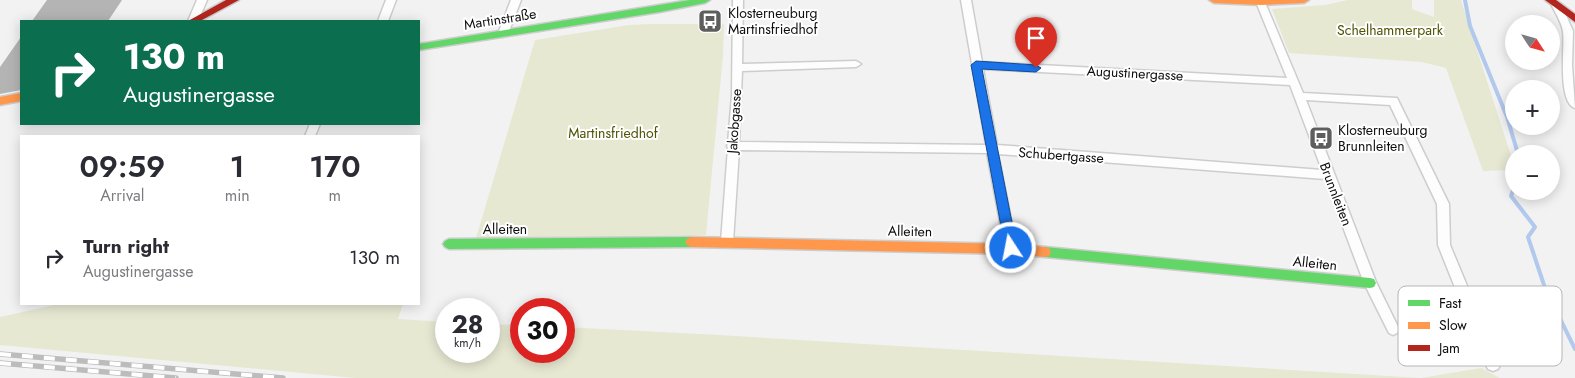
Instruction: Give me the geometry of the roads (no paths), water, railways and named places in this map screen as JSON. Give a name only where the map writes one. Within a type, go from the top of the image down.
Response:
[{"type":"street","points":[[193,20],[202,0]]},
{"type":"street","points":[[195,20],[234,0]]},
{"type":"street","points":[[383,20],[391,0]]},
{"type":"street","points":[[503,34],[516,0]]},
{"type":"street","name":"Martinstraße","points":[[420,47],[660,9],[704,0]]},
{"type":"street","name":"Jakobgasse","points":[[727,242],[737,68],[738,0]]},
{"type":"street","points":[[966,0],[976,65],[1011,248]]},
{"type":"street","points":[[1214,0],[1304,0]]},
{"type":"street","name":"Brunnleiten","points":[[1254,1],[1294,82],[1370,283],[1393,329]]},
{"type":"street","points":[[1554,3],[1575,19]]},
{"type":"street","points":[[1554,3],[1568,31],[1568,82],[1575,104]]},
{"type":"street","points":[[737,68],[856,64]]},
{"type":"street","name":"Augustinergasse","points":[[976,65],[1294,82]]},
{"type":"street","points":[[1299,96],[1392,101],[1443,204],[1444,244],[1461,286]]},
{"type":"street","points":[[0,101],[20,97]]},
{"type":"street","name":"Schubertgasse","points":[[732,146],[992,149],[1329,175]]},
{"type":"street","name":"Alleiten","points":[[449,244],[727,242],[1011,248],[1370,283]]},
{"type":"waterway","points":[[1465,0],[1470,26],[1507,117],[1515,145]]},
{"type":"waterway","points":[[1514,200],[1535,227],[1528,237],[1544,286]]},
{"type":"waterway","points":[[1562,323],[1575,349]]},
{"type":"railway","points":[[0,354],[283,378]]},
{"type":"railway","points":[[0,363],[176,378]]},
{"type":"place","name":"Klosterneuburg Martinsfriedhof","points":[[710,21]]},
{"type":"place","name":"Klosterneuburg Brunnleiten","points":[[1321,138]]},
{"type":"park label","name":"Schelhammerpark","points":[[1390,30]]},
{"type":"park label","name":"Martinsfriedhof","points":[[613,133]]}]
